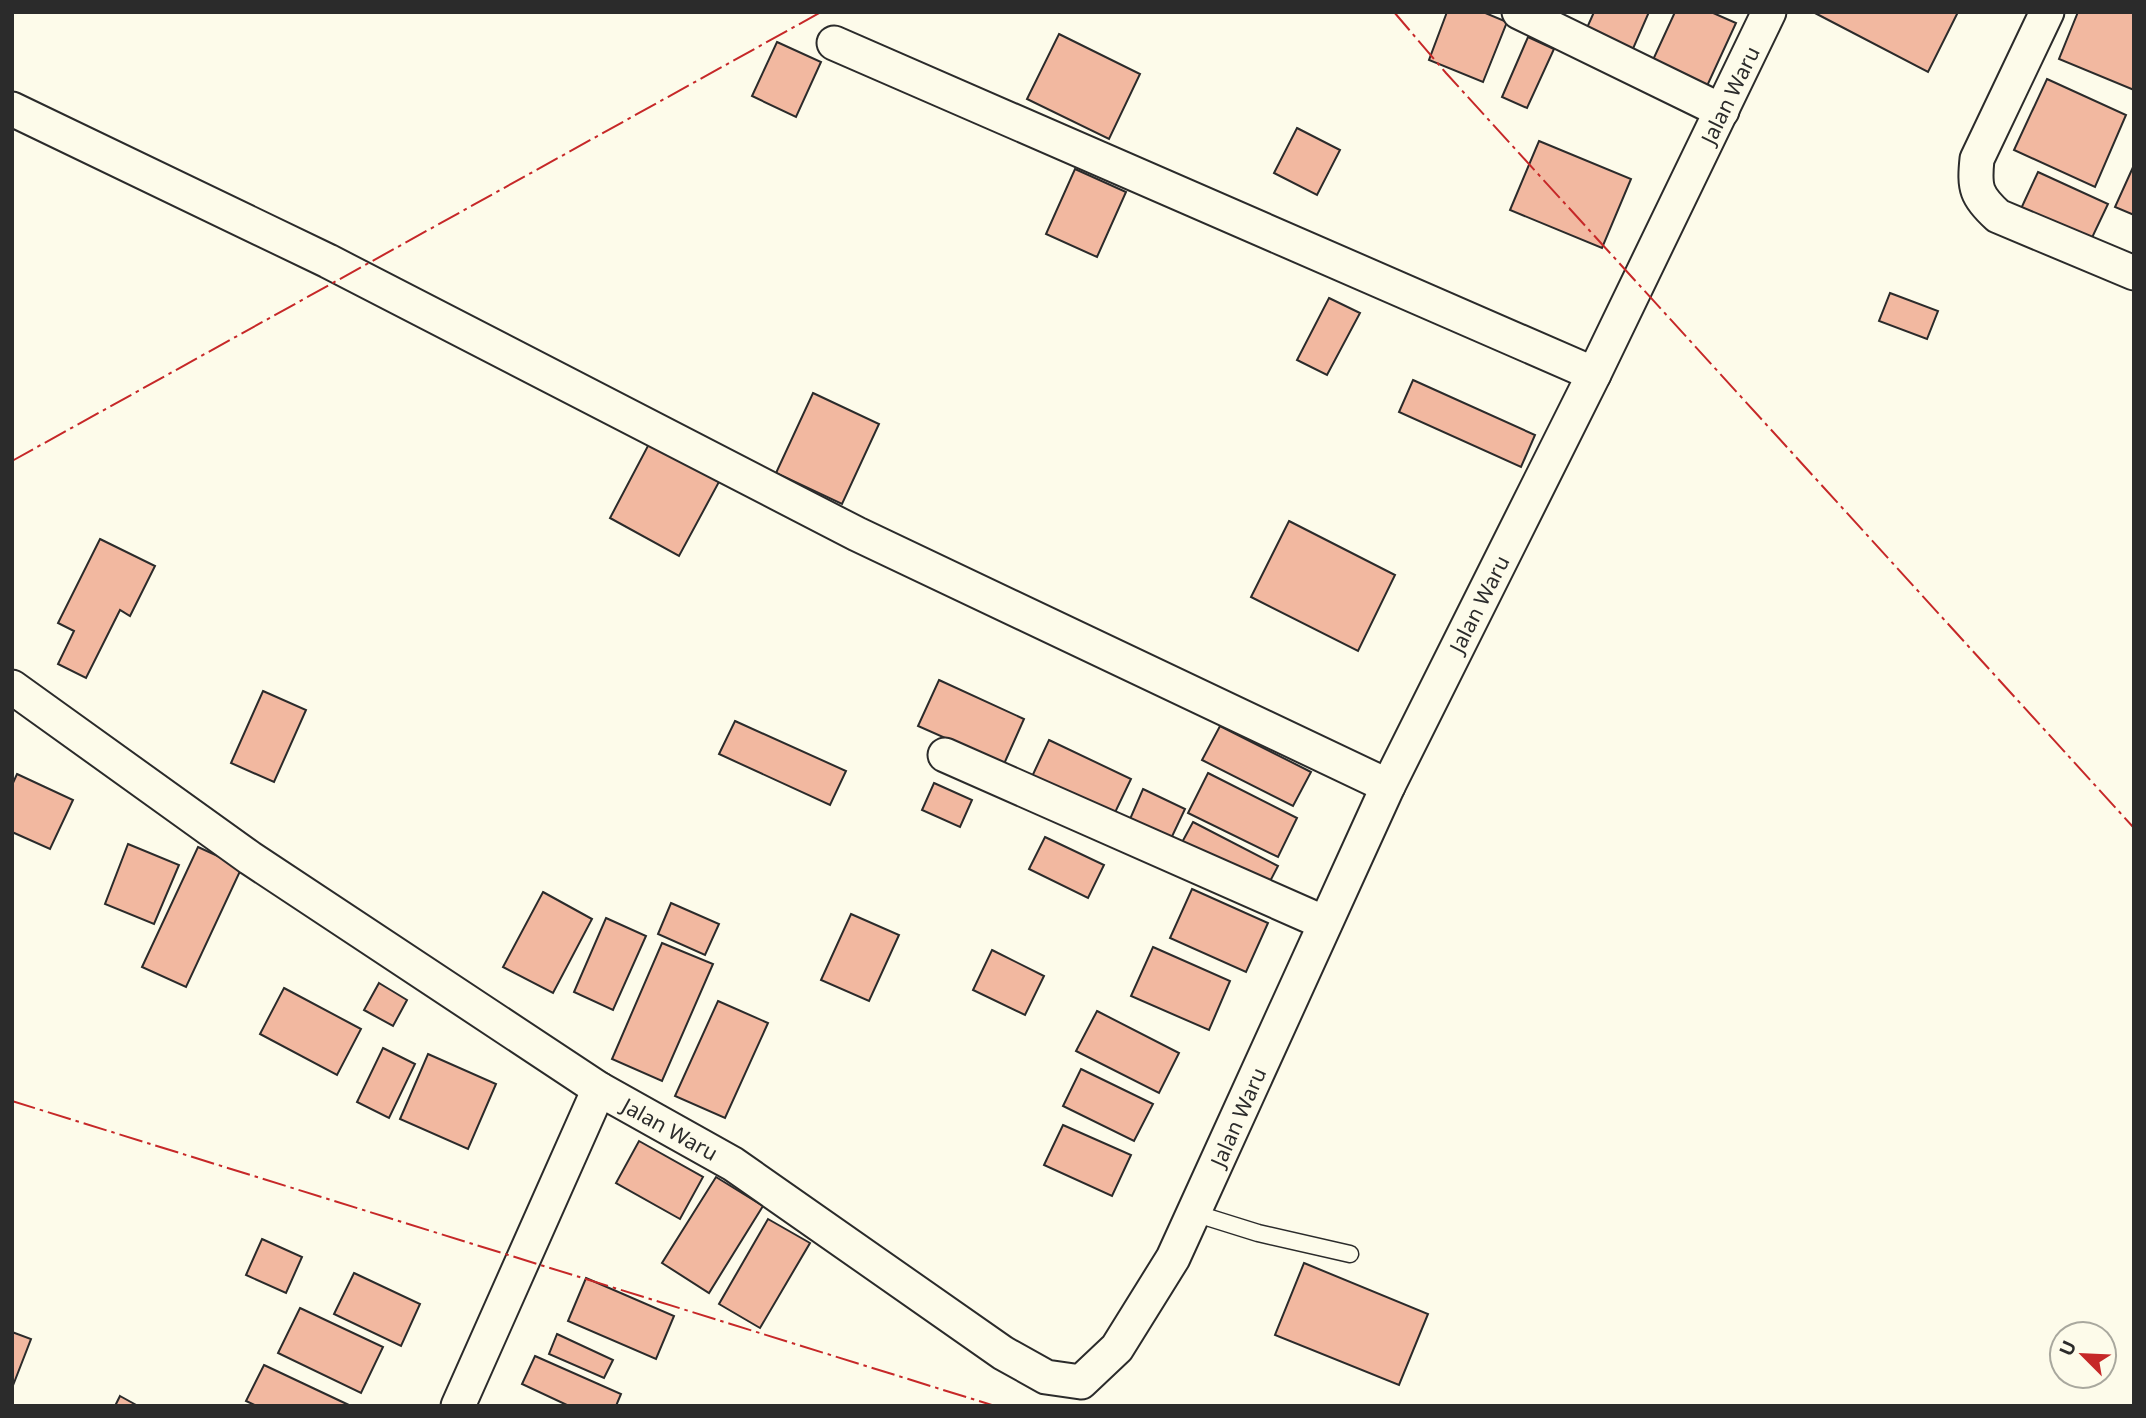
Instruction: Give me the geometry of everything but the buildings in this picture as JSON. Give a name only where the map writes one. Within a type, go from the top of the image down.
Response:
[{"type":"street","points":[[1519,12],[1722,111]]},
{"type":"street","name":"Jalan Waru","points":[[458,1406],[599,1089],[733,1164],[1003,1353],[1046,1377],[1081,1382],[1117,1348],[1173,1258],[1388,786],[1594,373],[1769,12]]},
{"type":"street","points":[[2047,12],[1977,159],[1975,182],[1981,201],[1998,216],[2134,273]]},
{"type":"street","points":[[834,43],[1594,373]]},
{"type":"street","points":[[12,108],[328,261],[857,534],[1388,786]]},
{"type":"street","points":[[12,687],[250,858],[599,1089]]},
{"type":"street","points":[[945,755],[1325,923]]},
{"type":"lane","points":[[1194,1213],[1258,1233],[1350,1254]]},
{"type":"power","points":[[12,461],[821,12]]},
{"type":"power","points":[[1394,12],[1446,73],[2134,828]]},
{"type":"power","points":[[12,1101],[995,1406]]}]
